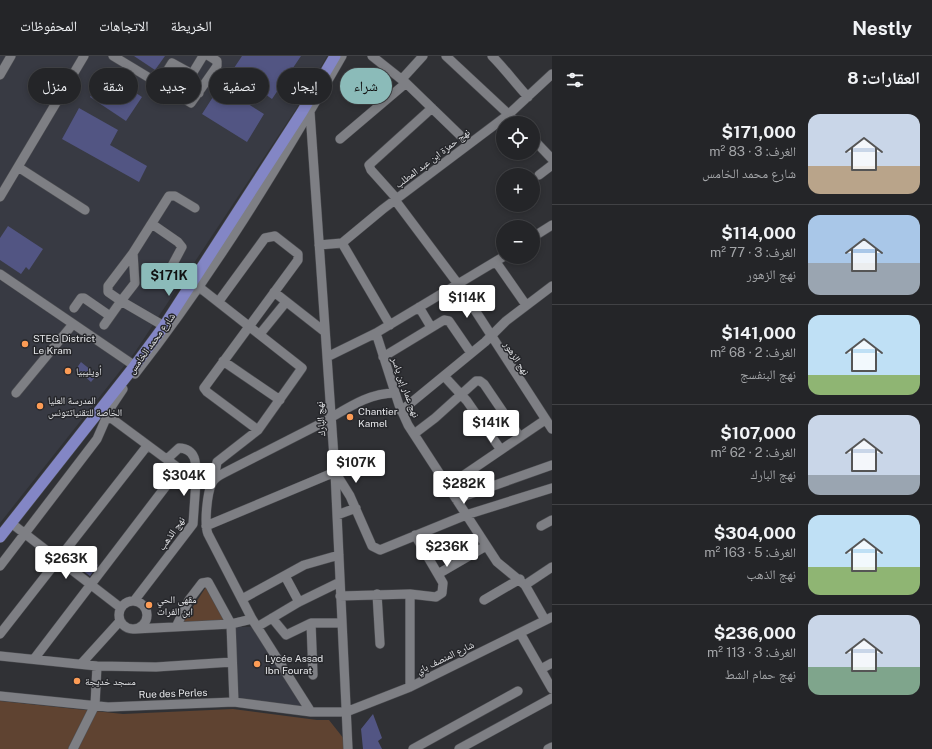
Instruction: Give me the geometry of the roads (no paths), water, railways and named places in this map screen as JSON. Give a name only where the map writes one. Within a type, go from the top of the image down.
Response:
[{"type":"main road","name":"شارع محمد الخامس","points":[[0,537],[135,366],[164,326],[298,119],[335,56]]},
{"type":"street","points":[[0,75],[11,56]]},
{"type":"street","points":[[0,197],[84,56]]},
{"type":"street","points":[[196,68],[203,56]]},
{"type":"street","points":[[201,90],[217,64],[209,56]]},
{"type":"street","points":[[0,566],[97,439],[114,401],[199,287],[310,112],[342,56]]},
{"type":"street","points":[[372,56],[404,81],[469,144]]},
{"type":"street","points":[[340,139],[404,81],[422,56]]},
{"type":"street","points":[[446,56],[510,114]]},
{"type":"street","points":[[492,56],[506,71],[508,77],[528,96]]},
{"type":"street","points":[[117,57],[146,76]]},
{"type":"street","points":[[169,68],[173,63],[182,68]]},
{"type":"street","name":"نهج حمزة ابن عبد المطلب","points":[[342,243],[396,200],[510,114],[552,74]]},
{"type":"street","points":[[201,79],[206,82]]},
{"type":"street","name":"نهج الزهور","points":[[432,108],[369,164],[371,170],[396,200],[458,284],[490,336],[549,424]]},
{"type":"street","name":"نهج البارك","points":[[310,112],[335,472],[348,749]]},
{"type":"street","points":[[540,146],[552,159]]},
{"type":"street","points":[[540,174],[552,165]]},
{"type":"street","points":[[18,167],[85,210]]},
{"type":"street","points":[[164,326],[121,301],[108,292],[107,289],[133,253],[169,196],[175,196],[195,208]]},
{"type":"street","points":[[152,224],[181,244],[182,247],[166,277]]},
{"type":"street","points":[[540,233],[552,225]]},
{"type":"street","points":[[219,302],[265,238],[275,236],[298,253],[298,260],[223,361],[205,389],[258,430]]},
{"type":"street","points":[[319,245],[342,243],[390,325]]},
{"type":"street","points":[[104,325],[135,283],[133,253]]},
{"type":"street","points":[[327,357],[376,333],[496,261]]},
{"type":"street","points":[[502,264],[526,304]]},
{"type":"street","points":[[0,274],[135,366]]},
{"type":"street","points":[[401,411],[471,353],[526,304],[552,286]]},
{"type":"street","points":[[199,287],[302,368],[258,430],[219,460],[213,480],[206,523],[208,534],[255,623],[311,712]]},
{"type":"street","points":[[274,292],[325,332]]},
{"type":"street","points":[[74,308],[81,298],[84,298],[110,316]]},
{"type":"street","points":[[260,334],[286,302]]},
{"type":"street","points":[[419,307],[431,327]]},
{"type":"street","points":[[383,357],[442,320],[449,321],[471,353]]},
{"type":"street","points":[[16,393],[73,324]]},
{"type":"street","name":"نهج عمار إبن ياسر","points":[[376,333],[401,411],[414,434],[486,546],[503,568],[522,582],[548,619]]},
{"type":"street","points":[[223,361],[280,400]]},
{"type":"street","points":[[444,376],[460,394],[501,450]]},
{"type":"street","points":[[414,434],[435,418],[460,394],[476,382],[482,381],[520,437]]},
{"type":"street","points":[[107,415],[147,446],[196,480],[213,480],[372,396],[395,393]]},
{"type":"street","points":[[448,486],[520,437],[549,424]]},
{"type":"street","points":[[0,634],[147,446]]},
{"type":"street","name":"نهج الذهب","points":[[134,601],[194,521],[196,480],[194,458],[189,450],[179,448],[167,459]]},
{"type":"street","points":[[456,499],[552,465]]},
{"type":"street","points":[[34,659],[179,469]]},
{"type":"street","points":[[194,521],[206,523],[335,472],[356,508],[372,546],[378,550],[466,515],[552,488]]},
{"type":"street","points":[[337,515],[356,508]]},
{"type":"street","points":[[541,526],[552,520]]},
{"type":"street","points":[[11,523],[121,608]]},
{"type":"street","points":[[340,596],[410,594],[436,597],[442,593],[443,589],[438,574],[415,535]]},
{"type":"street","points":[[438,574],[486,546]]},
{"type":"street","points":[[242,599],[310,563],[339,555]]},
{"type":"street","points":[[484,600],[552,567]]},
{"type":"street","points":[[285,576],[299,602]]},
{"type":"street","points":[[176,626],[189,600],[205,582],[211,584],[231,624],[234,702]]},
{"type":"street","points":[[135,629],[142,626],[146,619],[146,611],[142,604],[134,601],[126,603],[121,608],[119,614],[120,621],[128,628],[135,629],[255,623],[272,618],[299,602],[340,582]]},
{"type":"street","points":[[377,594],[380,644]]},
{"type":"street","points":[[410,594],[410,687]]},
{"type":"street","points":[[272,618],[286,635],[310,623],[342,623]]},
{"type":"street","name":"شارع المنصف باي","points":[[346,712],[410,687],[548,619]]},
{"type":"street","points":[[81,664],[120,621]]},
{"type":"street","points":[[310,623],[313,675]]},
{"type":"street","points":[[520,633],[552,689]]},
{"type":"street","points":[[0,656],[97,666],[156,667],[232,662]]},
{"type":"street","points":[[540,669],[552,663]]},
{"type":"street","points":[[73,749],[95,705],[97,666]]},
{"type":"street","points":[[413,749],[518,691]]},
{"type":"street","name":"Rue des Perles","points":[[0,696],[111,707],[234,702],[311,712],[346,712]]},
{"type":"street","points":[[459,749],[552,698]]},
{"type":"street","points":[[548,749],[552,747]]},
{"type":"place","name":"STEG District Le Kram","points":[[25,344]]},
{"type":"place","name":"أويليبيا","points":[[68,371]]},
{"type":"place","name":"المدرسة العليا الخاصة للتقنياتتونس","points":[[40,406]]},
{"type":"place","name":"Chantier Kamel","points":[[350,417]]},
{"type":"place","name":"مقهى الحي ابن الفرات","points":[[149,605]]},
{"type":"place","name":"Lycée Assad Ibn Fourat","points":[[257,664]]},
{"type":"place","name":"مسجد خديجة","points":[[77,681]]}]
